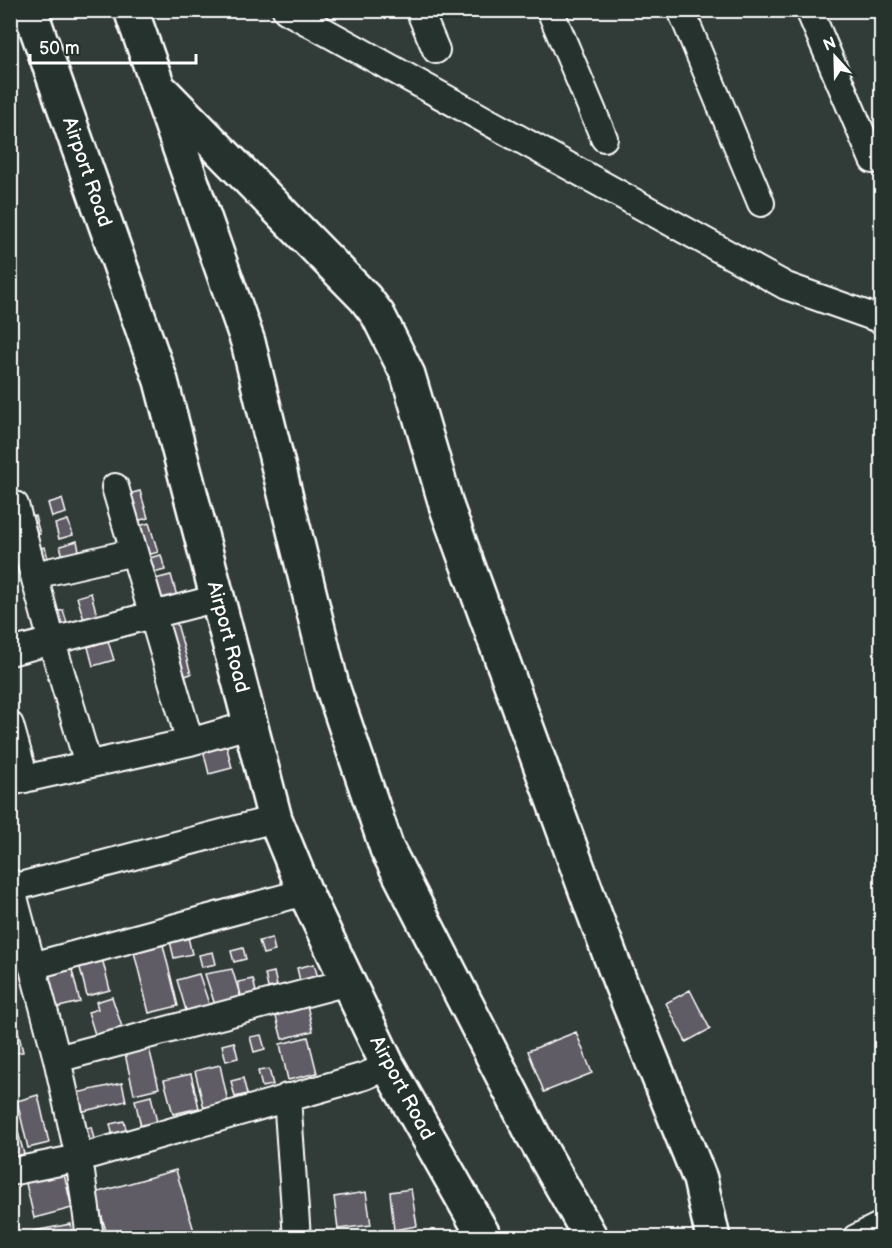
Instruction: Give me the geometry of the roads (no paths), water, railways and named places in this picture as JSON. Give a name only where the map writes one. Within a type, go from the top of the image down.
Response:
[{"type":"main road","name":"Airport Road","points":[[30,10],[161,381],[275,819],[305,892],[388,1066],[485,1238]]},
{"type":"main road","points":[[131,10],[248,342],[332,686],[387,849],[533,1135],[591,1238]]},
{"type":"main road","points":[[158,87],[358,290],[378,315],[397,351],[408,375],[447,508],[611,960],[700,1179],[713,1238]]},
{"type":"street","points":[[286,10],[786,286],[882,320]]},
{"type":"street","points":[[550,10],[604,138]]},
{"type":"street","points":[[681,10],[761,203]]},
{"type":"street","points":[[809,10],[873,160]]},
{"type":"street","points":[[425,12],[436,50]]},
{"type":"street","points":[[115,487],[190,741]]},
{"type":"street","points":[[15,505],[51,642],[88,764]]},
{"type":"street","points":[[35,575],[134,552]]},
{"type":"street","points":[[10,651],[218,598]]},
{"type":"street","points":[[10,725],[18,781],[190,741],[252,724]]},
{"type":"street","points":[[90,1238],[80,1158],[57,1059],[11,885],[275,819]]},
{"type":"street","points":[[32,966],[305,892]]},
{"type":"street","points":[[57,1059],[348,982]]},
{"type":"street","points":[[10,1172],[80,1158],[365,1076],[388,1066]]},
{"type":"street","points":[[287,1097],[297,1238]]},
{"type":"street","points":[[856,1238],[882,1225]]}]
